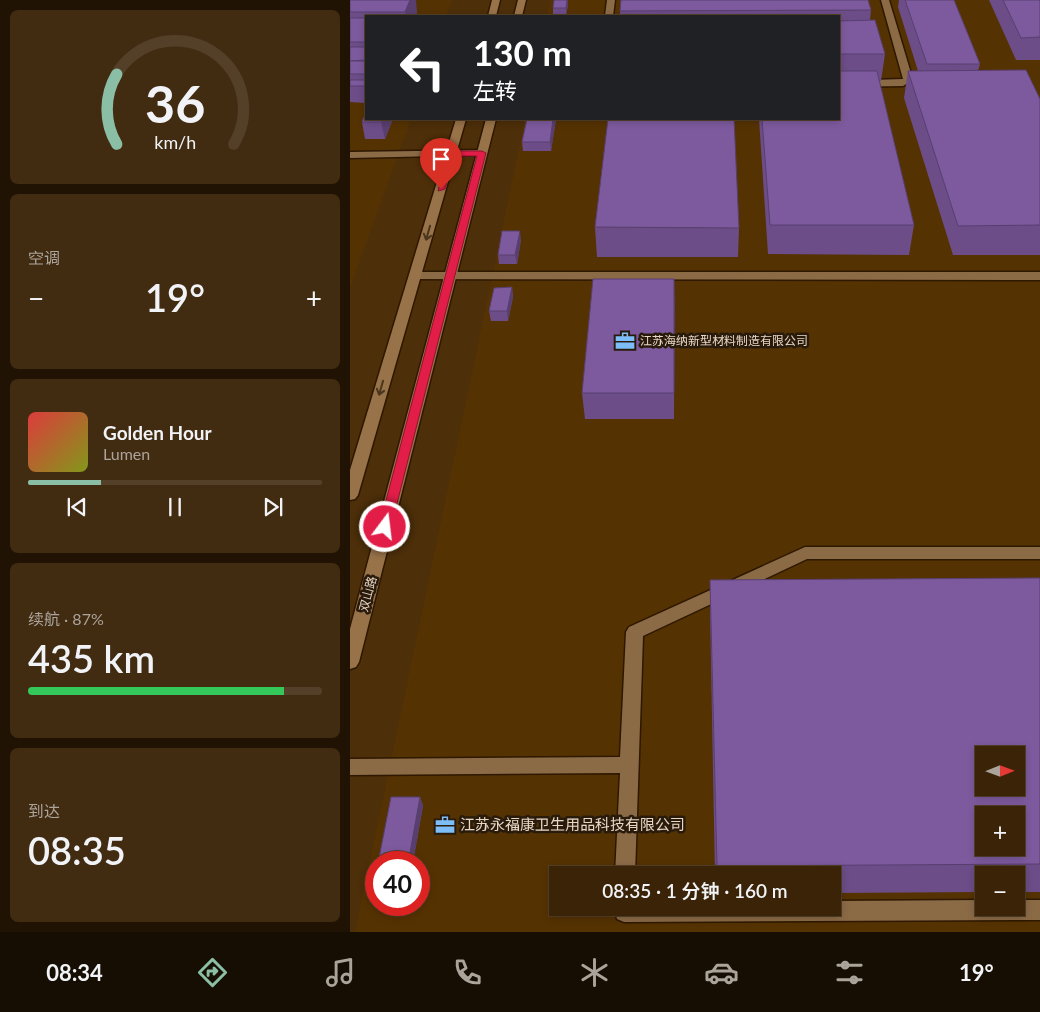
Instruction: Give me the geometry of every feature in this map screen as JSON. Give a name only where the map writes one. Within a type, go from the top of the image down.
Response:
[{"type":"street","points":[[492,15],[496,0]]},
{"type":"street","points":[[518,15],[522,0]]},
{"type":"street","points":[[350,495],[461,120]]},
{"type":"street","name":"双山路","points":[[350,662],[491,120]]},
{"type":"lane","points":[[609,15],[611,0]]},
{"type":"lane","points":[[840,84],[902,83],[908,80],[885,0]]},
{"type":"lane","points":[[350,155],[482,153]]},
{"type":"lane","points":[[415,276],[1040,276]]},
{"type":"lane","points":[[625,866],[635,632],[805,553],[1040,553]]},
{"type":"lane","points":[[350,767],[630,765]]},
{"type":"lane","points":[[841,911],[1040,910]]},
{"type":"shaded area","points":[[350,0],[452,0],[446,15],[365,15],[365,120],[411,120],[350,288]]},
{"type":"shaded area","points":[[550,0],[1040,0],[1040,932],[355,932],[365,884],[365,916],[430,916],[430,851],[372,851],[525,120],[840,120],[840,15],[547,15]]},
{"type":"building","points":[[350,0],[410,0],[405,12],[350,12]]},
{"type":"building","points":[[554,0],[567,0],[566,8],[553,8]]},
{"type":"building","points":[[621,0],[868,0],[871,10],[620,11]]},
{"type":"building","points":[[905,0],[954,0],[980,64],[927,64]]},
{"type":"building","points":[[1003,0],[1040,0],[1040,37],[1021,38]]},
{"type":"building","points":[[350,18],[365,18],[365,42],[350,42]]},
{"type":"building","points":[[875,20],[885,54],[840,54],[840,21]]},
{"type":"building","points":[[350,47],[365,47],[365,60],[350,61]]},
{"type":"building","points":[[350,61],[365,61],[365,74],[350,74]]},
{"type":"building","points":[[1026,70],[1040,99],[1040,225],[958,226],[908,71]]},
{"type":"building","points":[[840,71],[877,71],[914,225],[770,225],[762,120],[840,120]]},
{"type":"building","points":[[350,80],[365,80],[365,86],[350,86]]},
{"type":"building","points":[[365,114],[365,120],[382,120],[381,122],[362,122]]},
{"type":"building","points":[[527,120],[553,120],[550,142],[522,142]]},
{"type":"building","points":[[608,120],[734,120],[739,228],[595,227]]},
{"type":"building","points":[[502,231],[520,231],[515,255],[498,255]]},
{"type":"building","points":[[593,279],[674,279],[674,393],[582,393]]},
{"type":"building","points":[[512,287],[507,311],[489,311],[494,288]]},
{"type":"building","points":[[1040,578],[1040,864],[717,866],[710,580]]},
{"type":"building","points":[[391,797],[420,797],[410,851],[380,851]]},
{"type":"place","name":"江苏海纳新型材料制造有限公司","points":[[625,341]]},
{"type":"place","name":"江苏永福康卫生用品科技有限公司","points":[[445,825]]},
{"type":"route","points":[[385,527],[482,153],[451,154],[441,189]]}]
